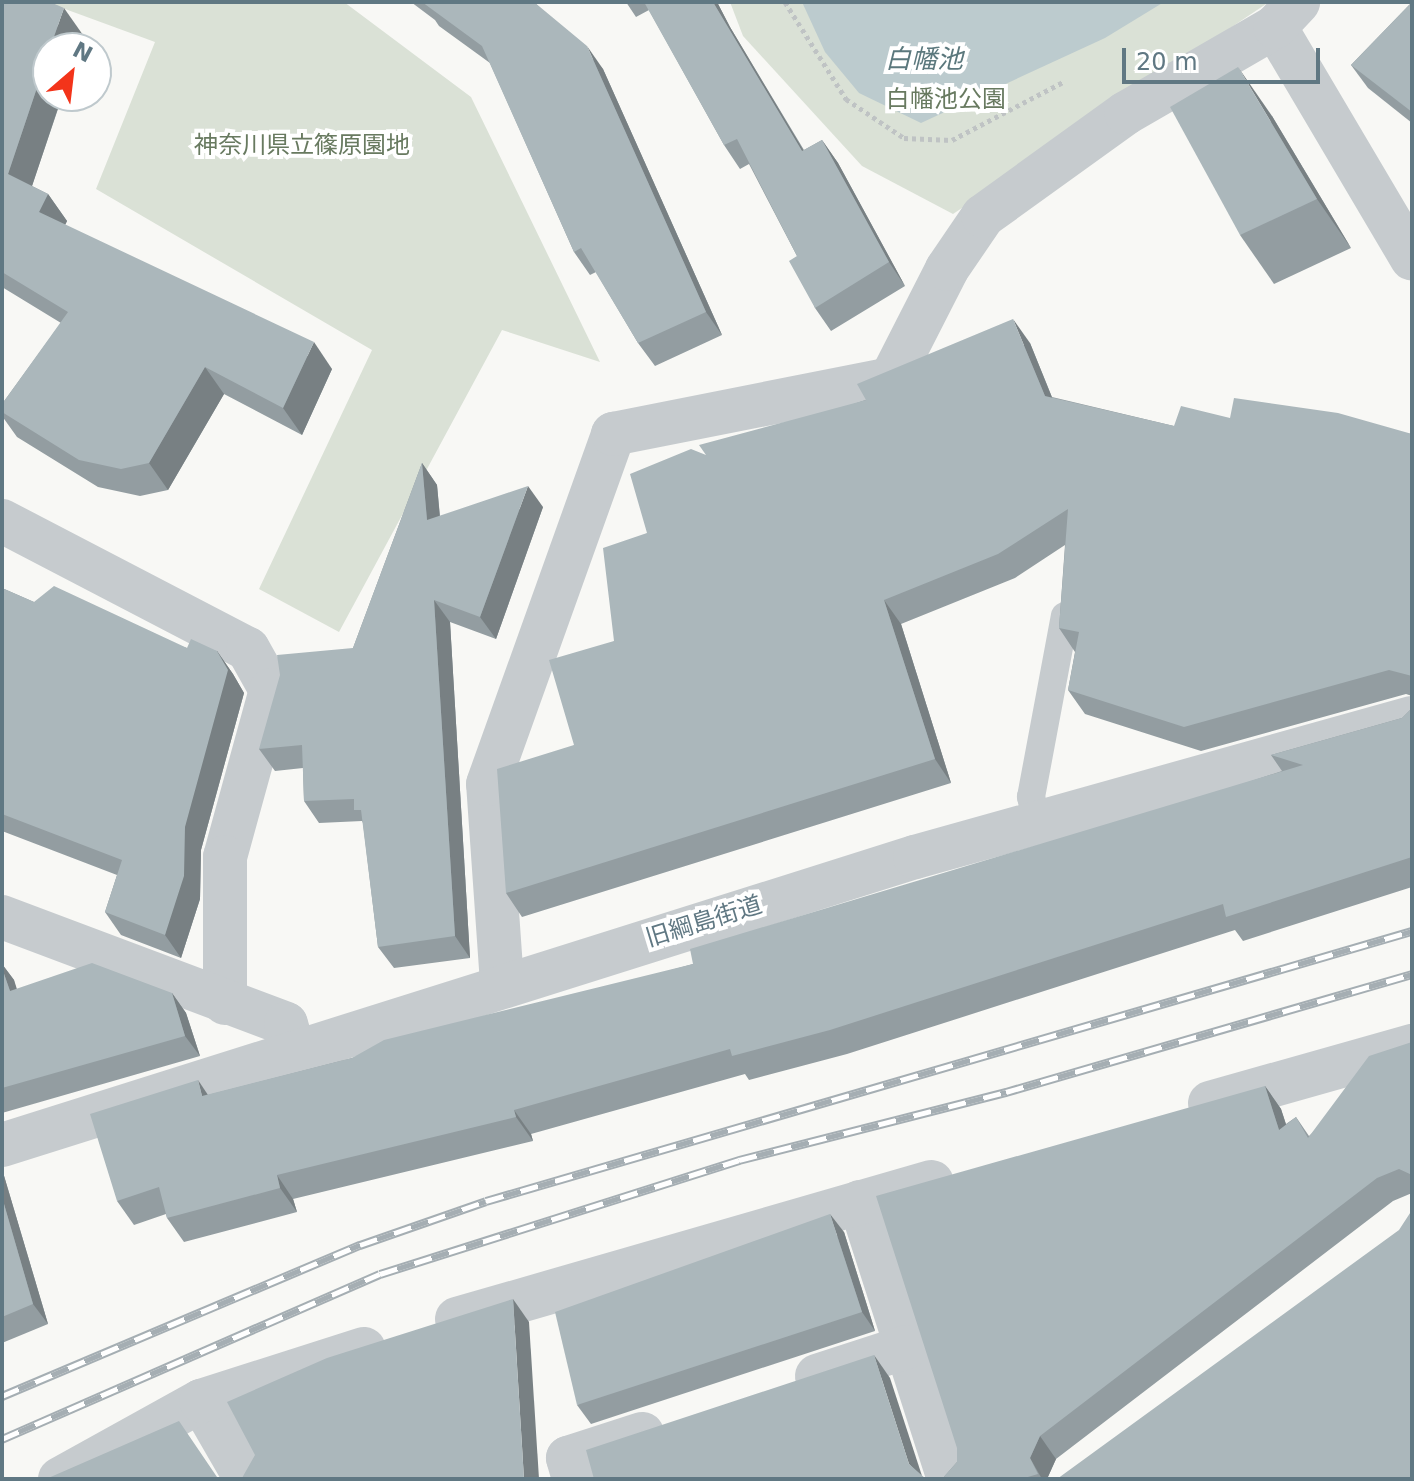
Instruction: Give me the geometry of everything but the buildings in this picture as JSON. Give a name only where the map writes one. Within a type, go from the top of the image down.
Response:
[{"type":"street","points":[[502,983],[488,784],[613,434],[891,379],[983,216],[1126,113],[1286,14],[1412,259]]},
{"type":"street","points":[[2,521],[248,649],[271,690],[225,857],[225,1003]]},
{"type":"street","name":"旧綱島街道","points":[[2,1145],[295,1055],[502,983],[1037,823],[1412,718]]},
{"type":"street","points":[[2,917],[286,1024],[295,1055]]},
{"type":"street","points":[[1167,1116],[1412,1046]]},
{"type":"street","points":[[60,1479],[201,1401],[407,1335],[967,1172]]},
{"type":"street","points":[[860,1202],[949,1479]]},
{"type":"street","points":[[774,1390],[906,1347]]},
{"type":"street","points":[[201,1401],[246,1479]]},
{"type":"street","points":[[574,1479],[568,1458],[686,1419]]},
{"type":"lane","points":[[1037,823],[1031,797],[1065,616]]},
{"type":"path","points":[[785,2],[846,99],[904,138],[952,140],[1082,72]]},
{"type":"green space","name":"神奈川県立篠原園地","points":[[46,2],[344,2],[471,97],[600,362],[502,330],[339,632],[259,589],[372,350],[96,189],[155,42]]},
{"type":"green space","name":"白幡池公園","points":[[730,2],[1269,2],[953,214],[862,166],[743,36]]},
{"type":"water","name":"白幡池","points":[[802,2],[1164,2],[1105,38],[921,123],[859,93],[825,52]]},
{"type":"railway","points":[[2,1396],[360,1245],[486,1201],[1412,931]]},
{"type":"railway","points":[[2,1439],[380,1274],[739,1160],[1006,1092],[1412,974]]}]
